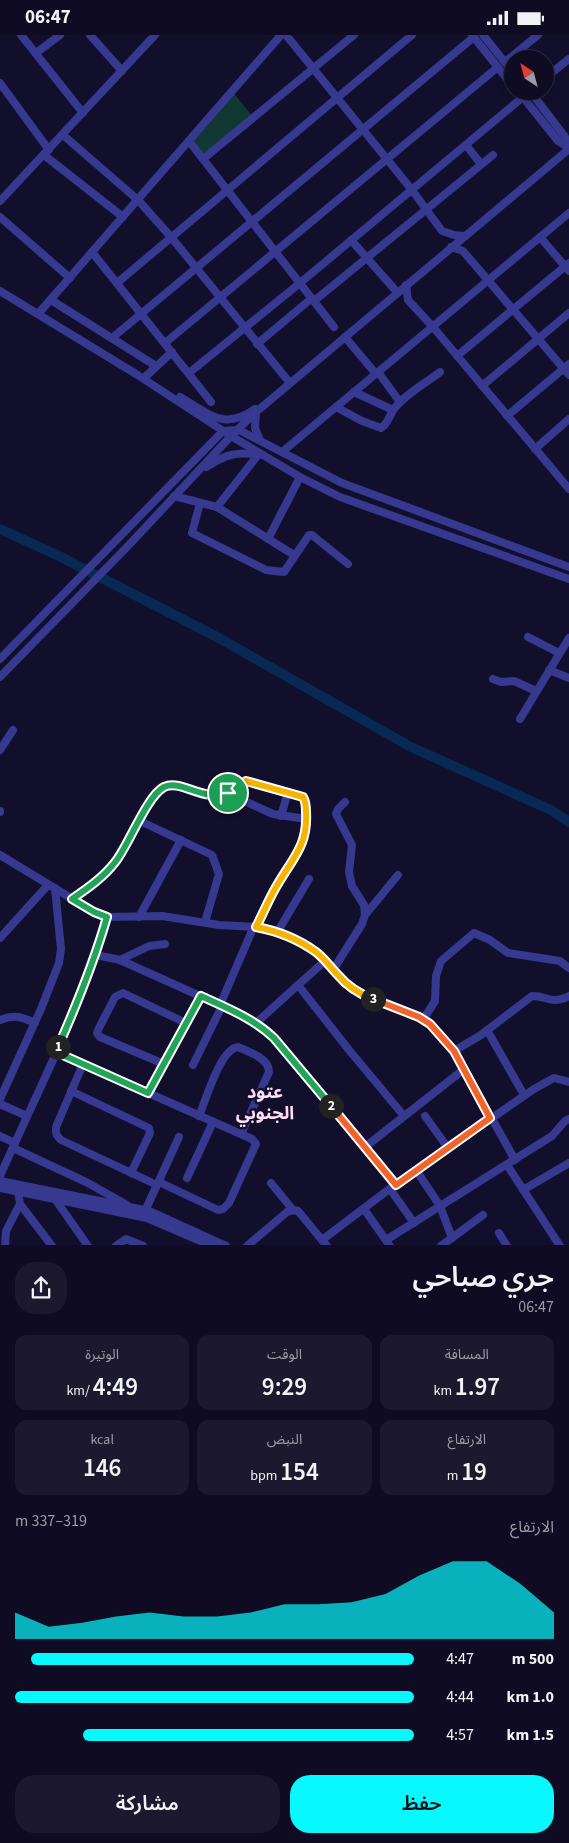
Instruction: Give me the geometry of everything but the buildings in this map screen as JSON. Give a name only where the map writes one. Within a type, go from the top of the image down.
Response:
[{"type":"street","points":[[21,35],[83,113]]},
{"type":"street","points":[[36,53],[60,35]]},
{"type":"street","points":[[90,35],[122,71]]},
{"type":"street","points":[[0,201],[154,35]]},
{"type":"street","points":[[203,159],[354,35]]},
{"type":"street","points":[[116,283],[412,35]]},
{"type":"street","points":[[483,35],[504,61]]},
{"type":"street","points":[[520,50],[538,35]]},
{"type":"street","points":[[38,314],[189,141],[287,36],[412,190],[442,231],[464,236]]},
{"type":"street","points":[[112,339],[473,36],[504,75]]},
{"type":"street","points":[[554,72],[569,59]]},
{"type":"street","points":[[165,343],[498,67]]},
{"type":"street","points":[[0,83],[46,153],[124,217]]},
{"type":"street","points":[[190,373],[466,145],[515,100]]},
{"type":"street","points":[[526,100],[558,141],[569,147]]},
{"type":"street","points":[[537,100],[566,137],[569,147]]},
{"type":"street","points":[[62,135],[138,200],[171,237],[290,383]]},
{"type":"street","points":[[189,141],[334,327]]},
{"type":"street","points":[[466,145],[481,164]]},
{"type":"street","points":[[0,677],[127,547],[230,436],[569,147]]},
{"type":"street","points":[[258,344],[493,155]]},
{"type":"street","points":[[558,158],[569,159]]},
{"type":"street","points":[[282,452],[569,213]]},
{"type":"street","points":[[0,217],[70,278]]},
{"type":"street","points":[[457,356],[568,267],[540,237]]},
{"type":"street","points":[[351,240],[398,292]]},
{"type":"street","points":[[450,247],[463,251],[567,370],[507,416]]},
{"type":"street","points":[[92,252],[190,373],[211,402]]},
{"type":"street","points":[[406,285],[408,300],[569,489]]},
{"type":"street","points":[[0,291],[140,376],[230,436],[300,477],[340,497],[569,579]]},
{"type":"street","points":[[51,299],[156,366]]},
{"type":"street","points":[[482,386],[569,313]]},
{"type":"street","points":[[345,337],[400,402]]},
{"type":"street","points":[[140,376],[156,366],[172,352]]},
{"type":"street","points":[[336,407],[362,421],[381,428],[385,426],[393,410],[400,402],[440,372]]},
{"type":"street","points":[[140,376],[217,418],[226,421],[240,417],[279,393]]},
{"type":"street","points":[[354,392],[393,410]]},
{"type":"street","points":[[256,412],[254,428],[260,441]]},
{"type":"street","points":[[536,449],[569,419]]},
{"type":"street","points":[[0,659],[223,431],[239,429],[342,483],[569,567]]},
{"type":"street","points":[[194,475],[220,458],[236,453],[261,455]]},
{"type":"street","points":[[217,507],[261,455]]},
{"type":"street","points":[[268,539],[300,477]]},
{"type":"street","points":[[174,496],[217,507],[294,555]]},
{"type":"street","points":[[200,503],[191,531],[193,534],[266,570],[284,572],[306,537],[312,535],[348,564]]},
{"type":"street","points":[[528,637],[559,653]]},
{"type":"street","points":[[520,719],[569,638]]},
{"type":"street","points":[[549,670],[569,678]]},
{"type":"street","points":[[493,679],[501,682],[514,681],[536,691]]},
{"type":"street","points":[[0,750],[13,730]]},
{"type":"street","points":[[72,899],[106,873],[127,845],[154,795],[164,787],[174,785],[202,795],[218,797],[246,781],[303,797],[305,801],[306,830],[297,855],[278,882],[255,927],[193,1065]]},
{"type":"street","points":[[281,816],[288,792]]},
{"type":"street","points":[[228,793],[259,809],[281,816],[306,819]]},
{"type":"street","points":[[345,802],[336,814],[352,845],[349,872],[352,886],[364,905],[365,915]]},
{"type":"street","points":[[140,821],[212,855],[219,874],[205,922]]},
{"type":"street","points":[[139,917],[181,840]]},
{"type":"street","points":[[0,855],[94,912],[107,917],[162,915],[255,927],[278,931],[303,944],[317,953],[350,986],[363,996],[400,1009],[423,1020],[438,1033],[454,1051],[515,1160]]},
{"type":"street","points":[[334,970],[362,924],[365,915],[398,875]]},
{"type":"street","points":[[278,931],[309,879]]},
{"type":"street","points":[[0,938],[52,887]]},
{"type":"street","points":[[0,1099],[35,1023],[59,963],[61,949],[52,887]]},
{"type":"street","points":[[0,1176],[2,1165],[14,1145],[83,991],[107,917]]},
{"type":"street","points":[[423,1020],[436,1001],[436,976],[441,961],[474,933],[490,940],[508,953],[560,961],[569,968]]},
{"type":"street","points":[[120,960],[149,946],[165,944]]},
{"type":"street","points":[[96,955],[120,960],[201,996],[256,1023],[274,1038],[365,1147],[393,1187],[414,1223]]},
{"type":"street","points":[[256,1023],[325,961]]},
{"type":"street","points":[[298,985],[404,1116]]},
{"type":"street","points":[[164,1064],[100,1037],[97,1033],[115,997],[123,993],[186,1023]]},
{"type":"street","points":[[148,1093],[201,996]]},
{"type":"street","points":[[454,1051],[487,1030],[532,996],[550,1001],[569,996]]},
{"type":"street","points":[[0,1020],[10,1016],[20,1016],[35,1023]]},
{"type":"street","points":[[487,1030],[524,1095]]},
{"type":"street","points":[[199,1116],[222,1060],[229,1050],[238,1047],[263,1059],[269,1068],[269,1072],[241,1134]]},
{"type":"street","points":[[56,1052],[252,1139],[256,1144],[229,1203],[223,1209],[218,1210],[131,1173],[61,1140],[55,1132],[56,1127],[83,1064]]},
{"type":"street","points":[[365,1147],[463,1070]]},
{"type":"street","points":[[270,1183],[293,1210],[298,1211],[324,1243],[393,1187],[524,1095],[554,1078],[569,1082]]},
{"type":"street","points":[[71,1091],[149,1128],[150,1133],[131,1173]]},
{"type":"street","points":[[0,1104],[26,1116]]},
{"type":"street","points":[[425,1115],[448,1148]]},
{"type":"street","points":[[364,1209],[388,1243],[414,1223],[552,1136],[569,1119]]},
{"type":"street","points":[[187,1178],[213,1122]]},
{"type":"street","points":[[0,1136],[134,1209]]},
{"type":"street","points":[[145,1211],[179,1137]]},
{"type":"street","points":[[523,1190],[569,1163]]},
{"type":"street","points":[[507,1165],[560,1245]]},
{"type":"street","points":[[416,1170],[440,1207],[452,1238]]},
{"type":"street","points":[[0,1181],[145,1211],[226,1245]]},
{"type":"street","points":[[0,1187],[147,1218],[207,1245]]},
{"type":"street","points":[[18,1191],[20,1204],[52,1245]]},
{"type":"street","points":[[55,1199],[88,1245]]},
{"type":"street","points":[[5,1245],[6,1231],[20,1204]]},
{"type":"street","points":[[247,1245],[287,1212],[293,1210]]},
{"type":"street","points":[[441,1245],[483,1215]]},
{"type":"street","points":[[499,1233],[507,1245]]},
{"type":"street","points":[[116,1245],[126,1239],[143,1245]]},
{"type":"green space","points":[[232,91],[253,117],[203,159],[189,141]]},
{"type":"waterway","points":[[0,529],[59,556],[217,637],[411,747],[551,810],[569,822]]},
{"type":"district","name":"عتود الجنوبي","points":[[265,1102]]},
{"type":"route","points":[[246,781],[300,795],[305,801],[306,830],[303,841],[297,855],[278,882],[256,927],[278,931],[317,953],[339,977],[363,996],[400,1009],[430,1024],[454,1051],[490,1118],[396,1185],[274,1038],[256,1023],[201,996],[148,1093],[56,1052],[83,991],[107,917],[72,899],[106,873],[116,861],[127,845],[154,795],[164,787],[174,785],[202,795],[218,797],[228,793],[246,781]]}]
